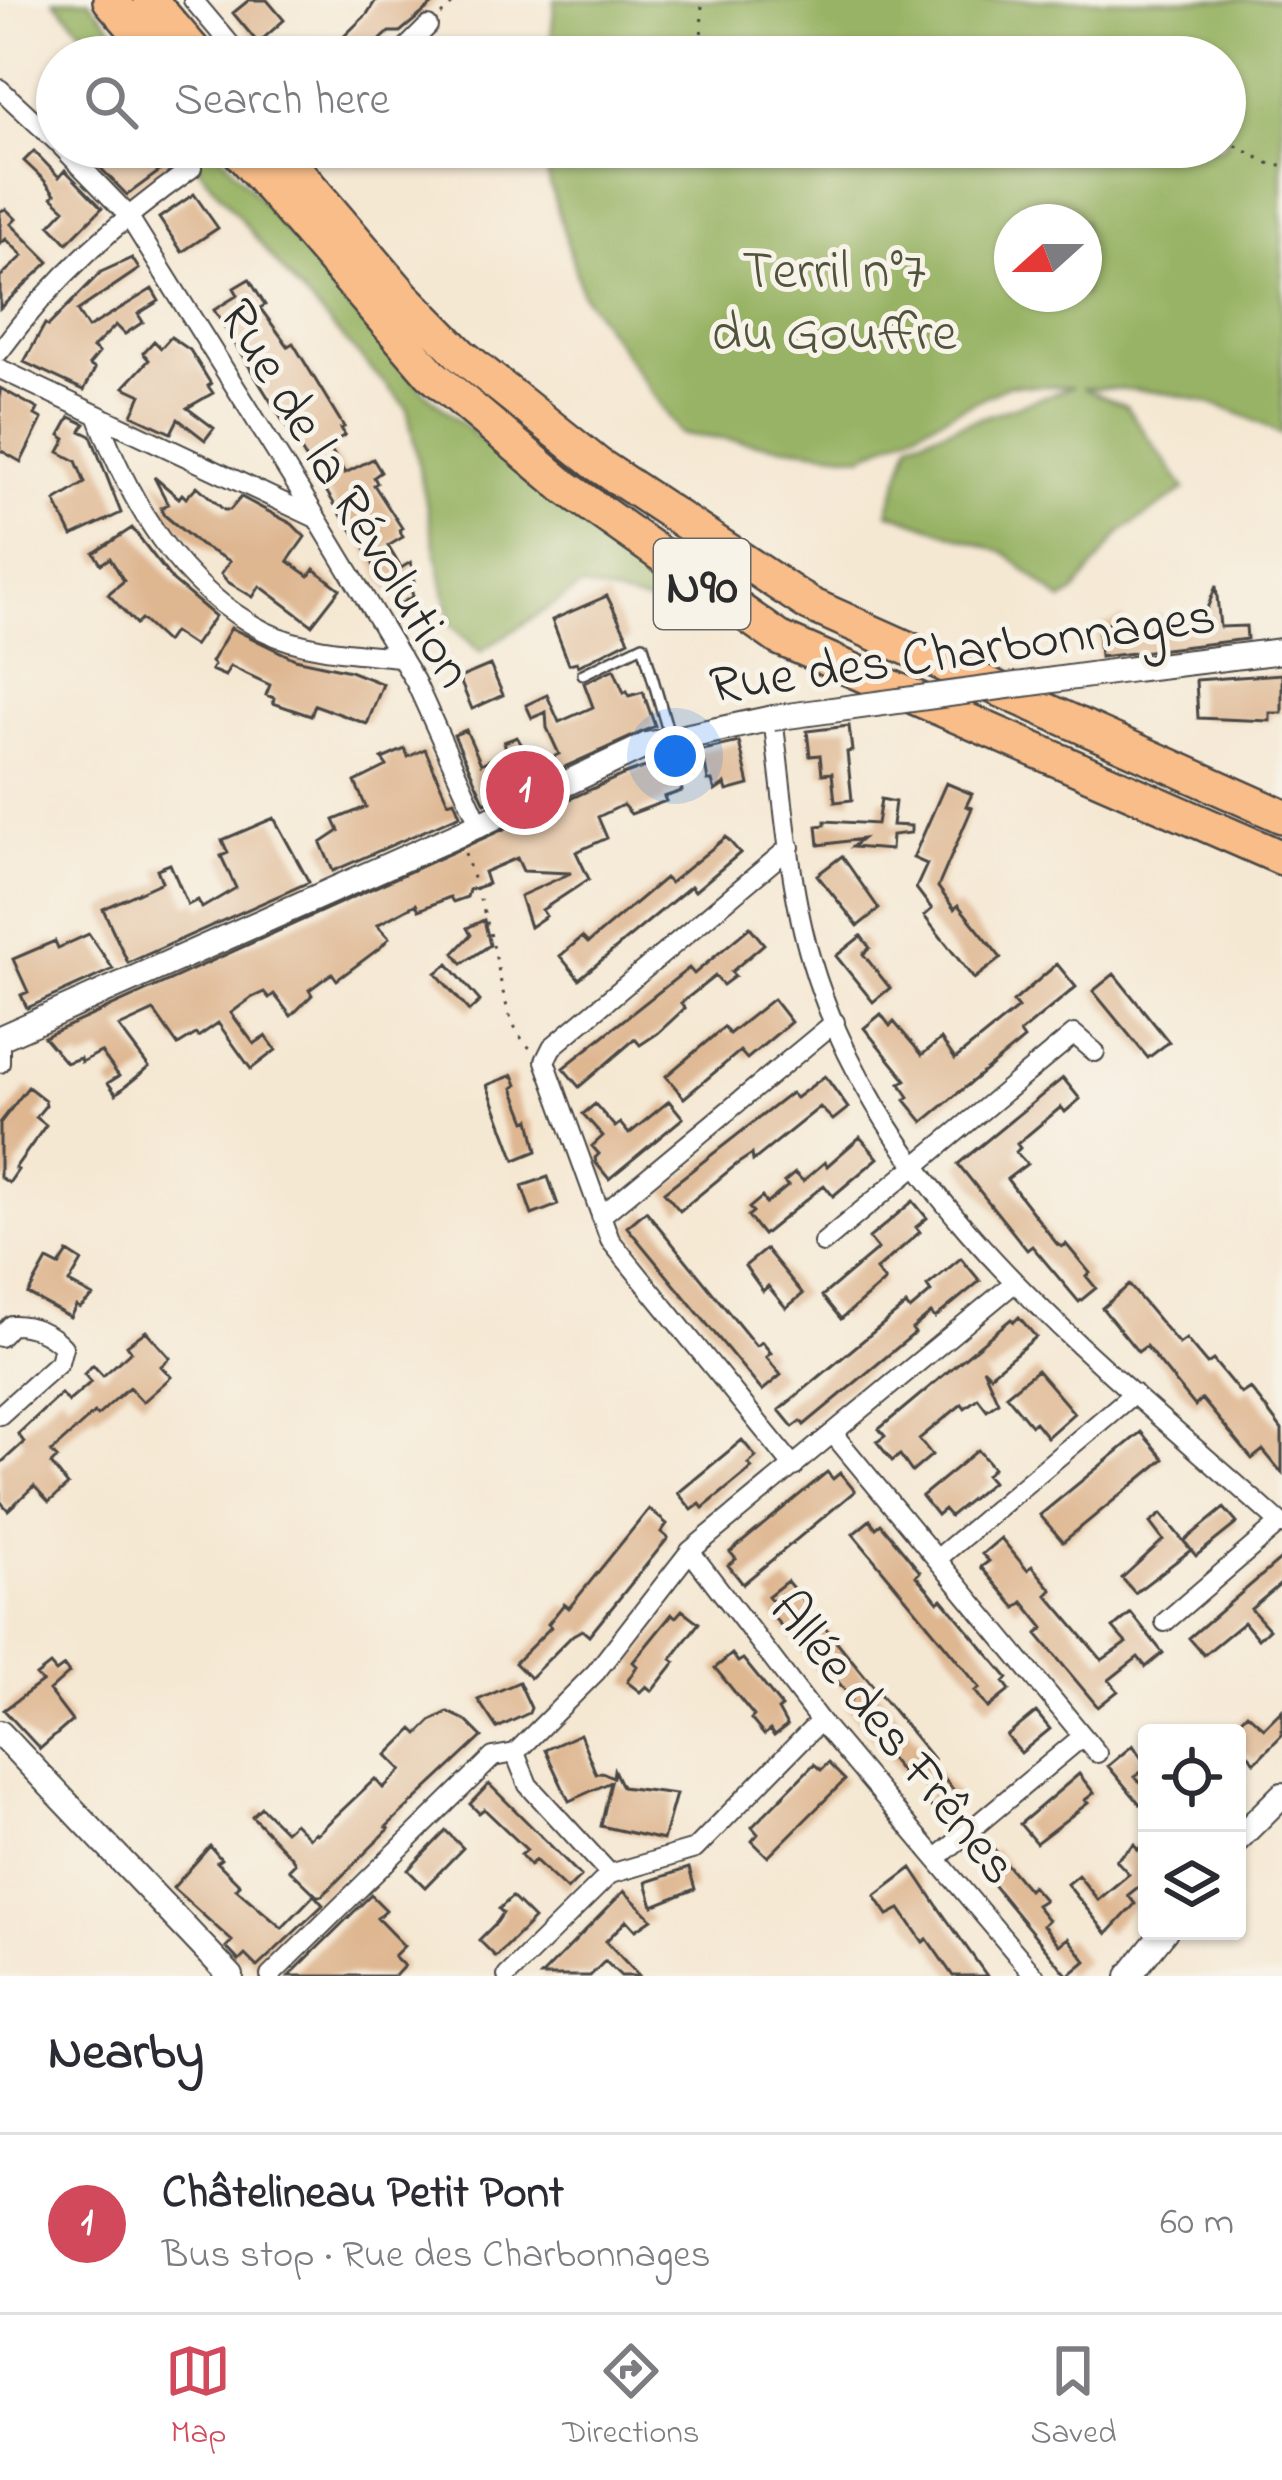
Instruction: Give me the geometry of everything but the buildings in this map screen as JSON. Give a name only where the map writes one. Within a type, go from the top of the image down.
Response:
[{"type":"highway","points":[[110,0],[141,36]]},
{"type":"highway","points":[[150,0],[181,36]]},
{"type":"highway","name":"N90","points":[[253,168],[431,374],[564,486],[779,638],[1282,858]]},
{"type":"highway","name":"N90","points":[[294,168],[460,356],[616,476],[809,604],[1282,817]]},
{"type":"street","points":[[193,0],[209,9],[227,36]]},
{"type":"street","points":[[418,36],[428,26]]},
{"type":"street","name":"Rue de la Révolution","points":[[0,89],[36,122]]},
{"type":"street","name":"Rue de la Révolution","points":[[83,168],[127,214],[401,657],[469,828]]},
{"type":"street","points":[[0,351],[31,308],[127,214],[192,168]]},
{"type":"street","points":[[0,369],[316,518]]},
{"type":"street","points":[[97,415],[137,506],[157,538],[220,602],[266,632],[313,646],[401,657]]},
{"type":"street","name":"Rue des Charbonnages","points":[[0,1040],[647,745],[773,718],[1282,651]]},
{"type":"street","points":[[773,718],[811,959],[849,1055],[915,1165],[1013,1284],[1281,1524],[1165,1622]]},
{"type":"street","points":[[790,847],[552,1047],[545,1061],[610,1240],[794,1468]]},
{"type":"street","points":[[601,1216],[836,1022]]},
{"type":"street","points":[[824,1243],[1074,1034],[1095,1052]]},
{"type":"street","points":[[0,1040],[0,1063]]},
{"type":"street","points":[[270,1976],[493,1756],[515,1753],[596,1672],[690,1551],[1013,1284]]},
{"type":"street","points":[[0,1337],[11,1325],[19,1324],[63,1347],[59,1362],[0,1415]]},
{"type":"street","points":[[937,1559],[1134,1393]]},
{"type":"street","points":[[834,1435],[1097,1753]]},
{"type":"street","name":"Allée des Frênes","points":[[690,1551],[820,1721],[1035,1976]]},
{"type":"street","points":[[507,1976],[610,1874],[695,1849],[820,1721]]},
{"type":"street","points":[[0,1733],[231,1976]]},
{"type":"street","points":[[937,1858],[1083,1736]]},
{"type":"street","points":[[515,1753],[528,1785],[610,1874]]},
{"type":"street","points":[[1245,1832],[1282,1795]]},
{"type":"street","points":[[1130,1976],[1158,1940]]},
{"type":"lane","points":[[583,674],[643,645],[671,740]]},
{"type":"path","points":[[428,26],[458,0]]},
{"type":"path","points":[[701,36],[702,0]]},
{"type":"path","points":[[1246,151],[1282,166]]},
{"type":"path","points":[[469,828],[506,1006],[524,1043],[545,1061]]},
{"type":"green space","points":[[54,0],[89,0],[120,36],[87,36]]},
{"type":"green space","name":"Terril n°7 du Gouffre","points":[[555,0],[1282,0],[1282,435],[1233,411],[1185,397],[1082,388],[1126,406],[1185,489],[1120,533],[1074,593],[1062,601],[1005,553],[888,512],[911,441],[1073,387],[1009,385],[862,456],[681,434],[582,293],[545,168],[1246,168],[1246,36],[551,36]]},
{"type":"green space","points":[[198,168],[233,168],[424,392],[687,613],[582,586],[480,652],[451,625],[407,408],[296,287]]},
{"type":"place","name":"Châtelineau Petit Pont","points":[[525,790]]}]
